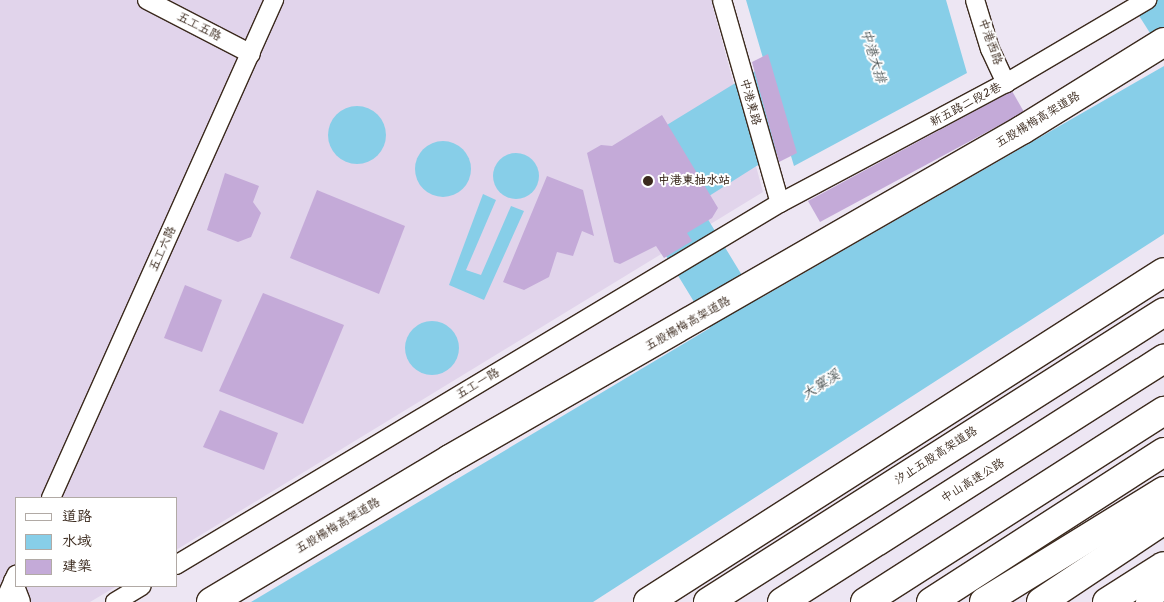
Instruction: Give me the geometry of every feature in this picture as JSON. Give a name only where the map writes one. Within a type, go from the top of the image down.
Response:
[{"type":"highway","name":"五股楊梅高架道路","points":[[210,602],[450,459],[1022,130],[1164,42]]},
{"type":"highway","points":[[648,602],[1164,272]]},
{"type":"highway","points":[[1026,399],[1074,344],[1164,287]]},
{"type":"highway","name":"汐止五股高架道路","points":[[708,602],[1164,312]]},
{"type":"highway","name":"中山高速公路","points":[[782,602],[1164,359]]},
{"type":"highway","points":[[865,602],[1164,411]]},
{"type":"highway","points":[[932,602],[1164,452]]},
{"type":"highway","points":[[984,602],[1164,491]]},
{"type":"highway","points":[[1041,602],[1164,520]]},
{"type":"highway","points":[[1107,602],[1164,566]]},
{"type":"street","name":"五工五路","points":[[146,0],[251,54]]},
{"type":"street","name":"五工六路","points":[[51,497],[274,0]]},
{"type":"street","name":"中港東路","points":[[722,0],[780,203]]},
{"type":"street","name":"中港西路","points":[[976,0],[990,49],[1006,83]]},
{"type":"street","name":"新五路二段2巷","points":[[780,203],[1006,83],[1147,0]]},
{"type":"street","name":"五工一路","points":[[178,564],[780,203]]},
{"type":"street","points":[[4,602],[15,578]]},
{"type":"street","points":[[18,587],[22,602]]},
{"type":"street","points":[[115,602],[140,587]]},
{"type":"street","points":[[1145,602],[1164,591]]},
{"type":"shaded area","points":[[0,0],[711,0],[763,192],[178,549],[178,497],[15,497],[15,587],[115,587],[90,602],[0,602]]},
{"type":"water","points":[[746,0],[946,0],[967,73],[794,166],[788,146],[698,203],[757,300],[1164,66],[1164,234],[593,602],[251,602],[710,328],[608,161],[765,65]]},
{"type":"water","points":[[1129,0],[1164,0],[1164,55]]},
{"type":"water","points":[[357,106],[368,108],[381,119],[386,135],[384,146],[373,159],[357,164],[346,162],[333,151],[328,135],[330,124],[341,111]]},
{"type":"water","points":[[443,141],[454,143],[463,149],[469,158],[471,169],[469,180],[463,189],[454,195],[443,197],[432,195],[423,189],[417,180],[415,169],[417,158],[423,149],[432,143]]},
{"type":"water","points":[[512,153],[520,153],[529,157],[535,163],[539,176],[535,189],[529,195],[520,199],[512,199],[503,195],[497,189],[493,180],[493,172],[497,163],[503,157]]},
{"type":"water","points":[[483,194],[496,200],[466,270],[481,275],[511,206],[524,211],[484,300],[449,285]]},
{"type":"water","points":[[432,321],[442,323],[451,329],[457,338],[459,348],[457,358],[451,367],[442,373],[432,375],[422,373],[413,367],[407,358],[405,348],[407,338],[413,329],[422,323]]},
{"type":"building","points":[[768,54],[797,153],[779,162],[752,62]]},
{"type":"building","points":[[1012,91],[1024,112],[820,222],[808,201]]},
{"type":"building","name":"中港東抽水站","points":[[662,115],[718,208],[712,218],[687,233],[692,241],[664,258],[656,246],[620,264],[614,262],[587,153],[601,145],[612,146]]},
{"type":"building","points":[[225,173],[259,186],[253,202],[261,213],[251,237],[238,242],[207,230]]},
{"type":"building","points":[[547,176],[583,190],[594,236],[582,231],[573,256],[557,252],[549,277],[524,290],[503,282]]},
{"type":"building","points":[[317,190],[405,226],[379,294],[290,258]]},
{"type":"building","points":[[185,285],[222,300],[202,352],[164,338]]},
{"type":"building","points":[[263,293],[344,325],[303,424],[219,391]]},
{"type":"building","points":[[220,410],[278,433],[264,470],[203,447]]},
{"type":"place","name":"中港東抽水站","points":[[648,181]]},
{"type":"water label","name":"中港大排","points":[[873,56]]},
{"type":"water label","name":"大窠溪","points":[[821,385]]}]
